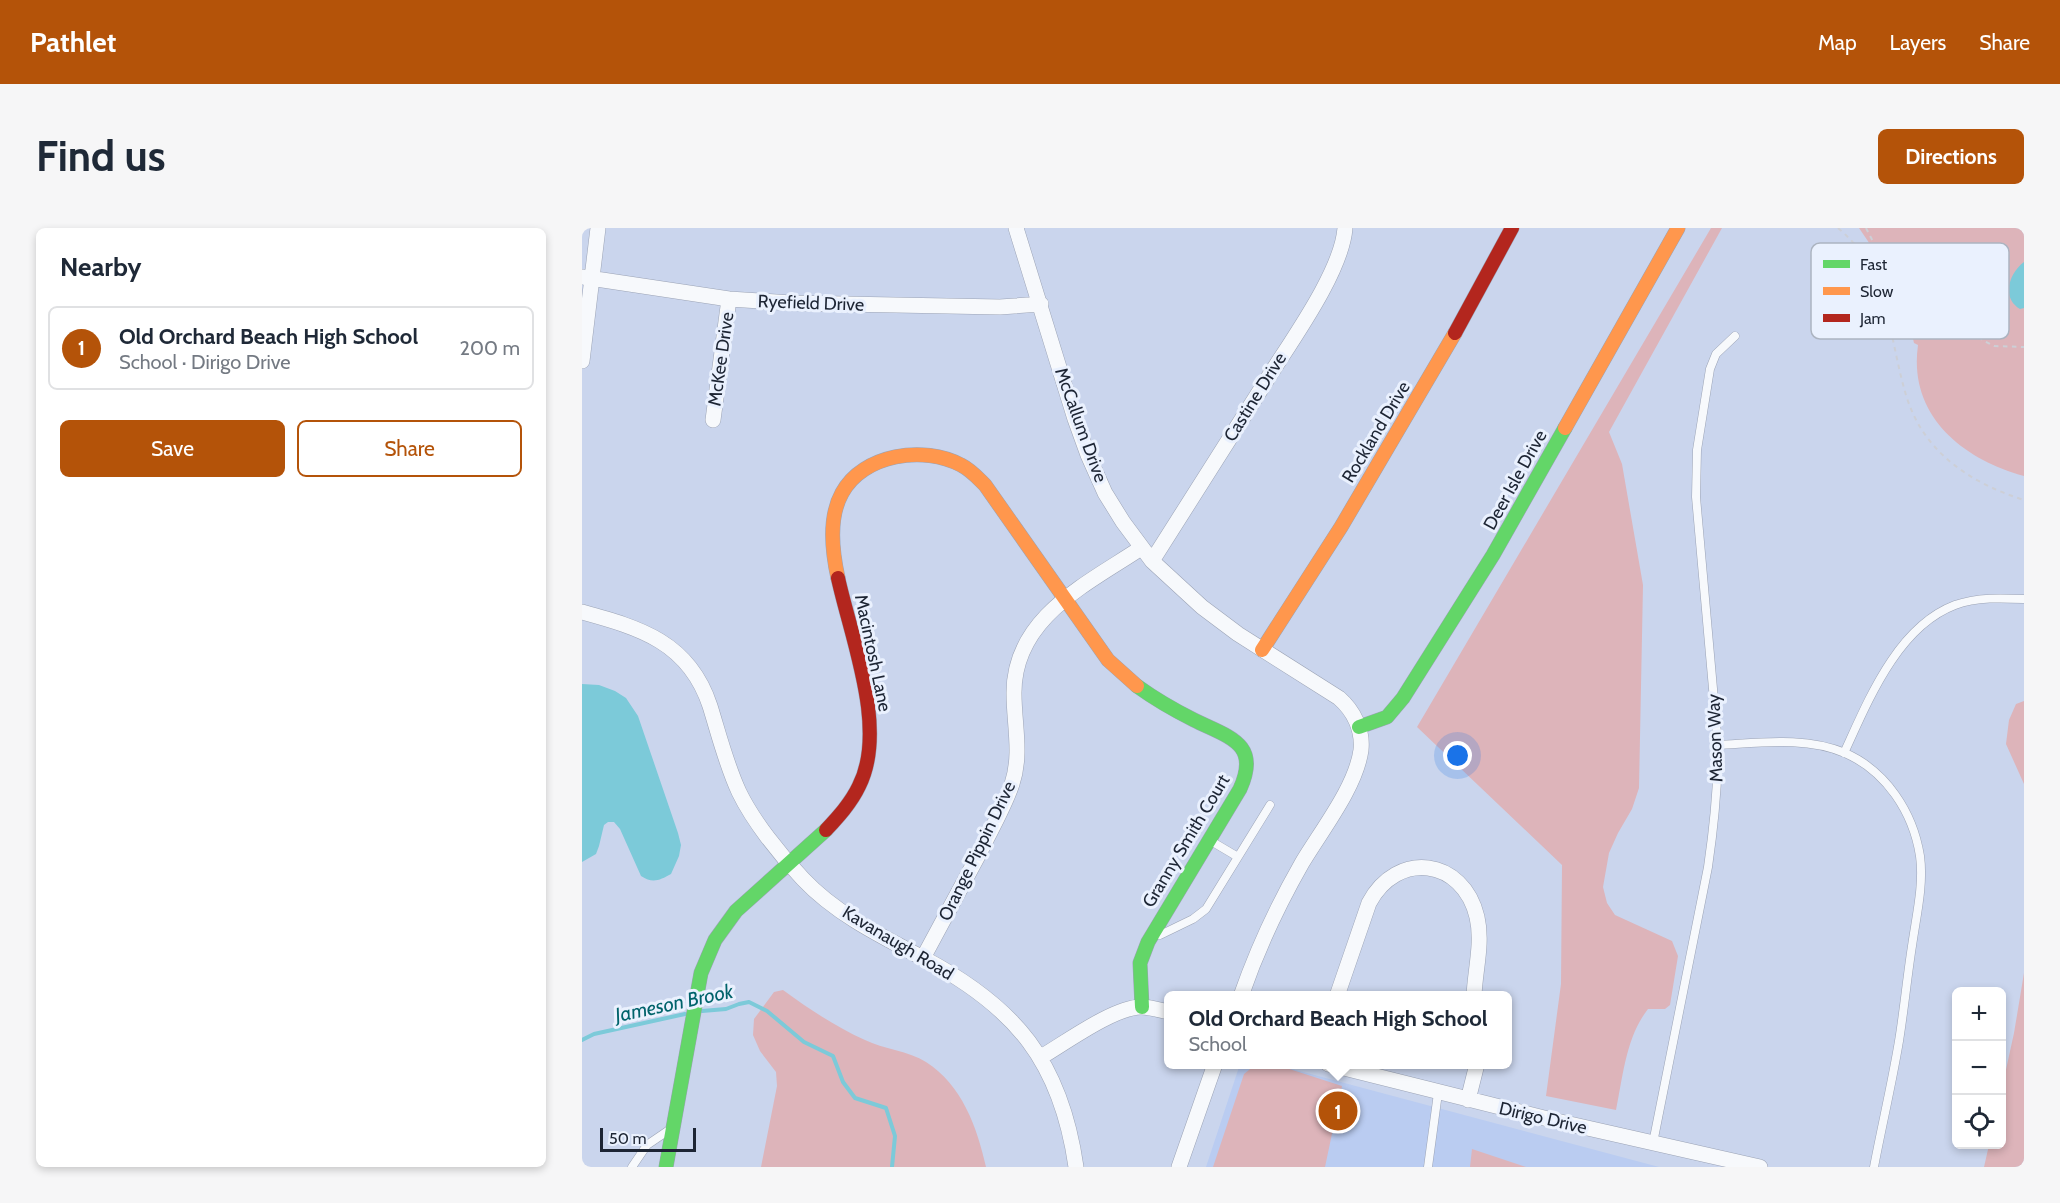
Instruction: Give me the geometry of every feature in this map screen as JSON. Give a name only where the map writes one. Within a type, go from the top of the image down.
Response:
[{"type":"street","points":[[582,361],[587,277],[598,228]]},
{"type":"street","name":"McCallum Drive","points":[[1017,228],[1072,410],[1088,455],[1113,507],[1152,561],[1202,607],[1262,650],[1339,698],[1349,708],[1359,727]]},
{"type":"street","name":"Castine Drive","points":[[1152,561],[1306,317],[1338,259],[1343,247],[1345,228]]},
{"type":"street","name":"Rockland Drive","points":[[1262,650],[1341,527],[1432,372],[1512,228]]},
{"type":"street","name":"Deer Isle Drive","points":[[1359,727],[1387,717],[1403,698],[1493,555],[1678,228]]},
{"type":"street","name":"Ryefield Drive","points":[[587,277],[729,299],[791,303],[988,307],[1041,304]]},
{"type":"street","name":"McKee Drive","points":[[713,420],[729,299]]},
{"type":"street","name":"Macintosh Lane","points":[[666,1167],[705,959],[724,924],[739,906],[830,826],[848,806],[861,784],[868,761],[870,725],[866,692],[840,591],[832,542],[835,510],[844,490],[855,477],[873,464],[882,461],[935,456],[961,464],[971,471],[996,501],[1065,598]]},
{"type":"street","name":"Orange Pippin Drive","points":[[923,958],[990,832],[1013,783],[1018,749],[1014,681],[1026,642],[1041,620],[1065,598],[1142,548]]},
{"type":"street","name":"Granny Smith Court","points":[[1065,598],[1110,663],[1120,673],[1172,708],[1228,737],[1242,748],[1247,760],[1247,774],[1240,789],[1150,939],[1140,963],[1142,1007]]},
{"type":"street","name":"Kavanaugh Road","points":[[582,612],[637,629],[667,645],[686,662],[704,690],[739,793],[760,826],[789,863],[820,895],[857,921],[947,971],[993,1003],[1022,1031],[1041,1057],[1062,1104],[1076,1167]]},
{"type":"street","points":[[1243,991],[1284,896],[1354,775],[1361,748],[1359,727]]},
{"type":"street","points":[[1339,991],[1375,891],[1394,875],[1412,868],[1424,867],[1445,873],[1466,893],[1472,904],[1477,917],[1479,935],[1474,991]]},
{"type":"street","points":[[1041,1057],[1125,1009],[1142,1007],[1164,1011]]},
{"type":"street","points":[[1179,1167],[1214,1069]]},
{"type":"street","name":"Dirigo Drive","points":[[1344,1069],[1760,1167]]},
{"type":"street","points":[[1468,1100],[1476,1069]]},
{"type":"lane","name":"Mason Way","points":[[1653,1143],[1714,827],[1718,745],[1696,497],[1697,450],[1710,369],[1716,354],[1734,336]]},
{"type":"lane","points":[[1844,753],[1884,671],[1908,640],[1925,624],[1955,605],[1978,600],[2024,598]]},
{"type":"lane","points":[[1718,745],[1792,743],[1820,746],[1844,753],[1872,770],[1896,795],[1911,822],[1920,858],[1920,888],[1898,1043],[1874,1167]]},
{"type":"lane","points":[[1150,939],[1199,916],[1210,904],[1270,805]]},
{"type":"lane","points":[[1209,840],[1238,857]]},
{"type":"lane","points":[[1428,1167],[1438,1093]]},
{"type":"lane","points":[[632,1167],[647,1145],[673,1128]]},
{"type":"path","points":[[1838,228],[1853,243]]},
{"type":"path","points":[[1866,228],[1874,243]]},
{"type":"path","points":[[1893,339],[1906,395],[1923,433],[1945,459],[1966,474],[1985,485],[2024,500]]},
{"type":"path","points":[[1981,339],[1994,346],[2024,347]]},
{"type":"shaded area","points":[[1711,228],[1722,228],[1609,432],[1622,464],[1643,585],[1639,788],[1632,809],[1609,853],[1603,887],[1607,903],[1615,915],[1672,941],[1678,956],[1670,1005],[1665,1009],[1648,1009],[1630,1044],[1616,1110],[1546,1096],[1561,984],[1562,865],[1417,727]]},
{"type":"shaded area","points":[[1859,228],[2024,228],[2024,476],[1980,458],[1961,446],[1944,430],[1931,413],[1922,393],[1917,370],[1918,345],[1914,343],[1913,339],[2009,339],[2009,243],[1869,243]]},
{"type":"shaded area","points":[[2024,262],[2024,308],[2020,309],[2010,299],[2009,286],[2014,272]]},
{"type":"shaded area","points":[[582,684],[599,685],[615,691],[626,698],[638,716],[681,845],[671,874],[663,878],[653,880],[641,876],[620,829],[614,822],[604,825],[596,854],[582,862]]},
{"type":"shaded area","points":[[2024,701],[2024,784],[2006,744],[2009,720],[2016,704]]},
{"type":"shaded area","points":[[2024,973],[2024,1167],[1984,1167],[1988,1149],[2006,1149],[2006,1070]]},
{"type":"shaded area","points":[[783,990],[844,1029],[872,1043],[919,1058],[939,1071],[958,1095],[973,1122],[986,1167],[761,1167],[777,1086],[776,1072],[760,1051],[753,1035],[754,1019],[774,992]]},
{"type":"shaded area","points":[[1238,1069],[1292,1069],[1659,1167],[1206,1167]]},
{"type":"shaded area","points":[[1250,1069],[1289,1069],[1342,1086],[1325,1167],[1213,1167],[1244,1074]]},
{"type":"shaded area","points":[[1472,1149],[1526,1167],[1470,1167]]},
{"type":"waterway","name":"Jameson Brook","points":[[702,1011],[726,1009],[749,1002],[767,1011],[804,1042],[833,1056],[843,1082],[855,1098],[886,1108],[895,1136],[892,1167]]},
{"type":"waterway","name":"Jameson Brook","points":[[582,1040],[594,1034],[685,1014]]},
{"type":"traffic: fast","points":[[1359,727],[1387,717],[1403,698],[1493,555],[1565,428]]},
{"type":"traffic: fast","points":[[1137,686],[1172,708],[1229,737],[1244,751],[1246,761],[1240,789],[1148,942],[1140,963],[1142,1007]]},
{"type":"traffic: fast","points":[[666,1167],[701,973],[715,940],[736,911],[826,830]]},
{"type":"traffic: slow","points":[[1565,428],[1678,228]]},
{"type":"traffic: slow","points":[[1262,650],[1341,527],[1455,333]]},
{"type":"traffic: slow","points":[[838,578],[834,557],[833,524],[842,493],[852,480],[864,469],[896,457],[930,455],[946,459],[968,469],[985,485],[1108,660],[1137,686]]},
{"type":"traffic: jam","points":[[1455,333],[1512,228]]},
{"type":"traffic: jam","points":[[826,830],[840,815],[859,786],[867,763],[870,738],[869,711],[864,683],[838,578]]},
{"type":"place","name":"Old Orchard Beach High School","points":[[1338,1111]]}]
